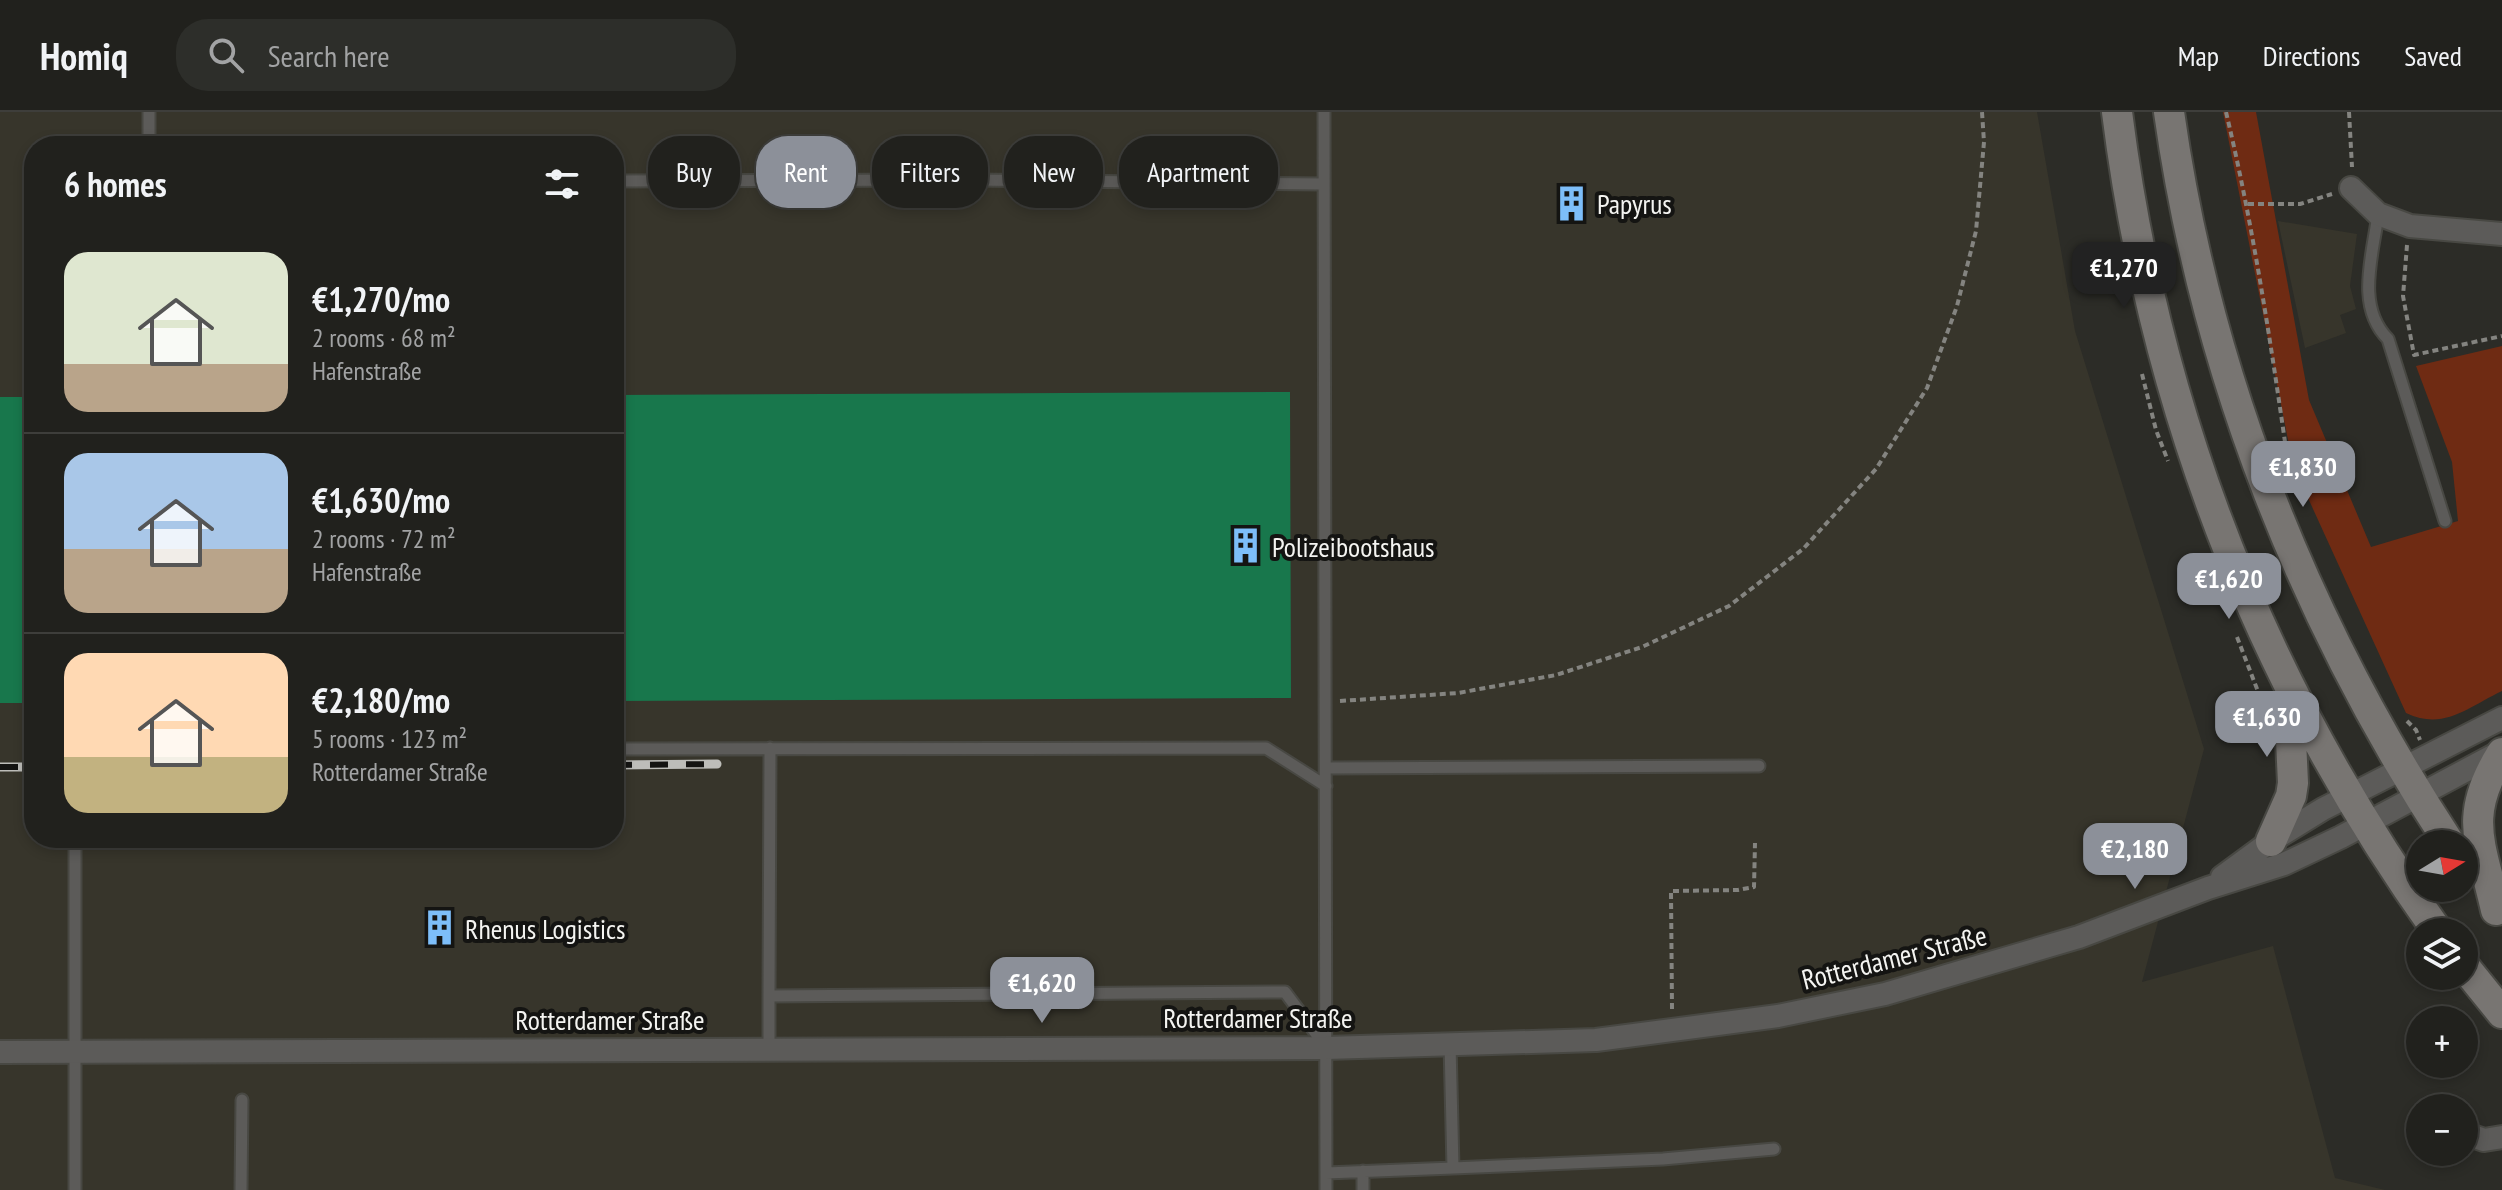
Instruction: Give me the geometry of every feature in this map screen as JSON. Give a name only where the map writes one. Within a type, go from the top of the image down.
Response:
[{"type":"main road","points":[[2117,112],[2143,270],[2179,412],[2222,536],[2288,683],[2348,795],[2429,918]]},
{"type":"main road","points":[[2169,112],[2202,282],[2254,455],[2317,610],[2351,678],[2414,762],[2419,796],[2441,830]]},
{"type":"main road","points":[[2271,841],[2293,783],[2288,683]]},
{"type":"main road","points":[[2499,914],[2478,841],[2477,822],[2482,790],[2502,752]]},
{"type":"main road","points":[[2478,885],[2499,914]]},
{"type":"main road","points":[[2478,983],[2502,1013]]},
{"type":"street","points":[[2351,188],[2378,214],[2410,226],[2502,234]]},
{"type":"street","name":"Rotterdamer Straße","points":[[2208,888],[2271,841],[2348,795],[2502,718]]},
{"type":"street","name":"Rotterdamer Straße","points":[[0,1052],[1326,1048],[1596,1040],[1672,1031],[1778,1016],[1885,994],[2079,937],[2208,888],[2284,864],[2502,752]]},
{"type":"street","points":[[2478,1138],[2502,1137]]},
{"type":"lane","points":[[149,112],[149,136]]},
{"type":"lane","points":[[1324,112],[1326,1190]]},
{"type":"lane","points":[[624,181],[990,180],[1324,184]]},
{"type":"lane","points":[[2378,214],[2367,293],[2375,326],[2388,339],[2445,521]]},
{"type":"lane","points":[[769,1048],[770,748]]},
{"type":"lane","points":[[624,749],[1266,748],[1326,786]]},
{"type":"lane","points":[[1326,768],[1759,766]]},
{"type":"lane","points":[[75,848],[75,1190]]},
{"type":"lane","points":[[769,996],[1285,992],[1326,1048]]},
{"type":"lane","points":[[1450,1044],[1453,1168]]},
{"type":"lane","points":[[241,1190],[242,1100]]},
{"type":"lane","points":[[1326,1173],[1663,1159],[1774,1149]]},
{"type":"lane","points":[[1363,1171],[1363,1190]]},
{"type":"path","points":[[1326,701],[1458,693],[1556,675],[1642,647],[1729,606],[1803,549],[1876,469],[1927,388],[1957,306],[1976,231],[1984,142],[1982,112]]},
{"type":"path","points":[[2226,112],[2248,204],[2285,442],[2281,458],[2276,444]]},
{"type":"path","points":[[2248,204],[2300,204],[2351,188],[2353,151],[2349,112]]},
{"type":"path","points":[[2410,226],[2403,296],[2414,355],[2502,336]]},
{"type":"path","points":[[2402,717],[2416,730],[2414,762]]},
{"type":"path","points":[[1672,1031],[1671,891],[1754,887],[1755,843]]},
{"type":"shaded area","points":[[0,112],[2037,112],[2075,331],[2204,749],[2142,982],[2273,946],[2335,1178],[2385,1190],[0,1190]]},
{"type":"shaded area","points":[[2223,112],[2256,112],[2309,400],[2371,547],[2458,521],[2452,462],[2416,366],[2502,346],[2502,691],[2456,715],[2432,719],[2406,713],[2293,465]]},
{"type":"shaded area","points":[[2278,221],[2357,234],[2350,286],[2356,309],[2340,315],[2346,333],[2305,348]]},
{"type":"shaded area","points":[[1290,392],[1291,698],[624,701],[624,395]]},
{"type":"shaded area","points":[[0,397],[24,397],[24,703],[0,703]]},
{"type":"railway","points":[[624,765],[717,764]]},
{"type":"railway","points":[[0,767],[24,767]]},
{"type":"place","name":"Papyrus","points":[[1571,203]]},
{"type":"place","name":"Polizeibootshaus","points":[[1246,546]]},
{"type":"place","name":"Rhenus Logistics","points":[[439,928]]}]
